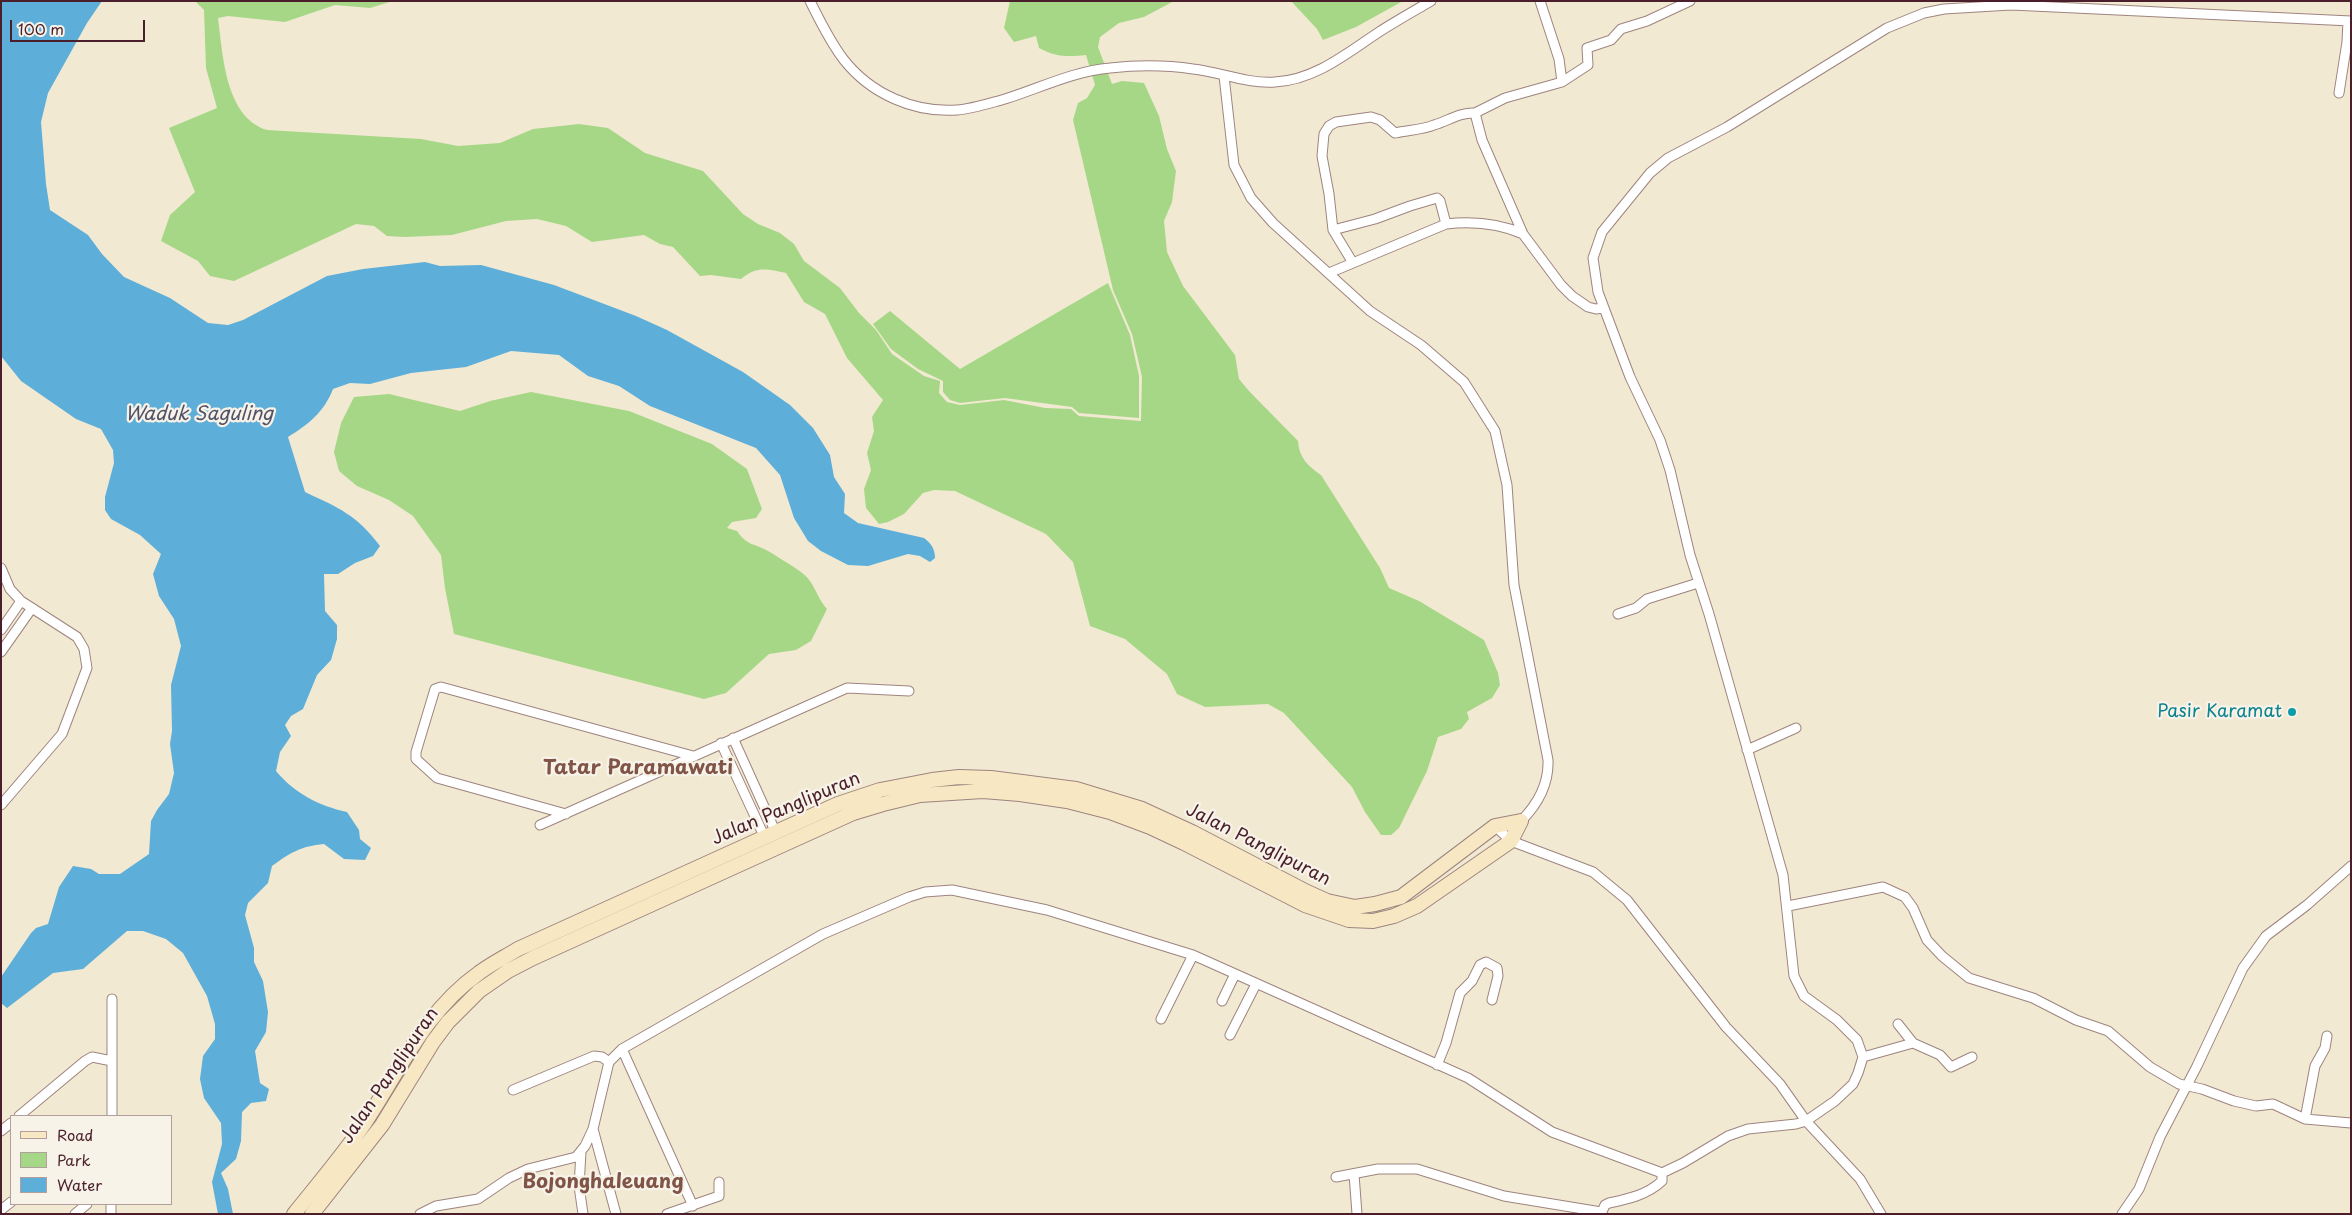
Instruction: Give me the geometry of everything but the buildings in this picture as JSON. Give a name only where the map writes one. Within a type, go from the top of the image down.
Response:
[{"type":"main road","name":"Jalan Panglipuran","points":[[312,1214],[382,1125],[439,1032],[479,991],[508,971],[770,835],[838,804],[880,790],[959,777],[1018,781],[1076,789],[1121,801],[1316,910],[1349,920],[1373,921],[1394,916],[1417,906],[1511,841],[1521,821]]},
{"type":"main road","name":"Jalan Panglipuran","points":[[294,1214],[356,1136],[418,1036],[452,996],[479,972],[518,949],[632,905],[853,814],[883,804],[920,795],[983,792],[1067,801],[1188,837],[1327,901],[1355,907],[1401,897],[1495,826],[1521,821]]},
{"type":"street","points":[[810,1],[828,35],[853,70],[881,92],[902,102],[925,109],[958,110],[1005,98],[1078,74],[1107,68],[1134,66],[1194,69],[1224,76],[1275,82],[1309,75],[1343,57],[1431,1]]},
{"type":"street","points":[[1540,1],[1559,59],[1562,82]]},
{"type":"street","points":[[1353,263],[1333,230],[1322,156],[1324,134],[1329,126],[1336,122],[1371,117],[1380,120],[1396,132],[1425,128],[1464,113],[1475,113],[1505,98],[1538,87],[1554,86],[1588,65],[1586,48],[1610,40],[1621,29],[1646,21],[1690,1]]},
{"type":"street","points":[[583,1214],[579,1186],[581,1152],[594,1128],[609,1062],[622,1049],[823,934],[909,897],[940,889],[967,892],[1047,910],[1193,955],[1468,1078],[1552,1132],[1662,1173],[1683,1164],[1728,1136],[1748,1129],[1796,1124],[1806,1121],[1835,1101],[1853,1084],[1863,1058],[1857,1040],[1837,1020],[1804,996],[1798,985],[1792,965],[1788,906],[1783,875],[1698,584],[1672,479],[1660,440],[1630,377],[1603,308],[1594,274],[1593,258],[1596,246],[1609,221],[1657,165],[1727,127],[1898,22],[1924,13],[1996,3],[2132,6],[2349,21],[2339,93]]},
{"type":"street","points":[[1224,76],[1234,165],[1250,198],[1273,223],[1370,311],[1420,345],[1464,382],[1495,430],[1507,485],[1514,585],[1548,760],[1548,775],[1543,792],[1532,810],[1521,821]]},
{"type":"street","points":[[1475,113],[1482,140],[1523,234],[1561,285],[1572,296],[1588,306],[1596,309],[1603,308]]},
{"type":"street","points":[[1333,230],[1375,219],[1437,198],[1440,201],[1446,224]]},
{"type":"street","points":[[1329,273],[1446,224],[1462,222],[1484,223],[1523,234]]},
{"type":"street","points":[[1,568],[10,589],[21,601],[77,637],[84,649],[87,668],[62,734],[1,805]]},
{"type":"street","points":[[1618,614],[1636,608],[1647,599],[1698,584]]},
{"type":"street","points":[[1,630],[21,601]]},
{"type":"street","points":[[1,652],[32,608]]},
{"type":"street","points":[[566,814],[436,778],[416,759],[416,752],[431,695],[435,689],[441,687],[693,756]]},
{"type":"street","points":[[540,825],[847,688],[909,691]]},
{"type":"street","points":[[1747,750],[1796,728]]},
{"type":"street","points":[[732,738],[770,835]]},
{"type":"street","points":[[721,743],[770,835]]},
{"type":"street","points":[[1495,826],[1511,841],[1592,872],[1627,900],[1726,1027],[1780,1084],[1806,1121],[1860,1178],[1882,1214]]},
{"type":"street","points":[[2122,1214],[2139,1189],[2160,1137],[2243,968],[2266,936],[2307,905],[2351,866]]},
{"type":"street","points":[[1788,906],[1883,887],[1891,889],[1905,897],[1909,902],[1927,940],[1936,951],[1969,978],[2033,998],[2076,1020],[2108,1031],[2160,1074],[2179,1084],[2256,1106],[2273,1104],[2305,1119],[2351,1123]]},
{"type":"street","points":[[1161,1019],[1193,955]]},
{"type":"street","points":[[1436,1065],[1446,1043],[1460,993],[1472,981],[1480,965],[1486,962],[1497,968],[1498,976],[1492,1000]]},
{"type":"street","points":[[1222,1001],[1235,974]]},
{"type":"street","points":[[1230,1035],[1256,984]]},
{"type":"street","points":[[112,999],[112,1115]]},
{"type":"street","points":[[1898,1024],[1912,1043],[1940,1055],[1951,1067],[1972,1057]]},
{"type":"street","points":[[2305,1119],[2315,1066],[2325,1048],[2327,1036]]},
{"type":"street","points":[[1863,1058],[1912,1043]]},
{"type":"street","points":[[622,1049],[693,1206]]},
{"type":"street","points":[[513,1090],[594,1056],[602,1057],[609,1062]]},
{"type":"street","points":[[20,1115],[85,1061],[92,1057],[112,1061]]},
{"type":"street","points":[[594,1128],[616,1214]]},
{"type":"street","points":[[421,1214],[436,1206],[478,1199],[528,1169],[568,1160],[581,1152]]},
{"type":"street","points":[[1336,1177],[1392,1168],[1417,1169],[1504,1196],[1601,1213],[1605,1205],[1642,1194],[1654,1188],[1662,1181],[1662,1173]]},
{"type":"street","points":[[1354,1174],[1357,1214]]},
{"type":"street","points":[[668,1214],[719,1196],[719,1182]]},
{"type":"street","points":[[75,1214],[86,1205]]},
{"type":"green space","points":[[195,1],[393,1],[370,8],[335,5],[285,22],[228,16],[218,18],[225,66],[234,99],[242,112],[253,123],[267,130],[421,139],[458,146],[500,143],[533,129],[579,124],[608,128],[645,153],[703,171],[743,214],[758,224],[780,233],[794,244],[804,261],[840,288],[859,313],[876,330],[892,354],[924,376],[940,381],[939,393],[947,402],[960,405],[1004,400],[1045,408],[1071,409],[1079,416],[1141,421],[1142,377],[1132,334],[1113,290],[1073,120],[1078,103],[1087,98],[1095,85],[1086,55],[1056,55],[1039,48],[1036,36],[1014,42],[1004,28],[1010,1],[1174,1],[1144,17],[1119,23],[1100,37],[1098,47],[1112,84],[1122,81],[1144,83],[1159,116],[1167,149],[1176,171],[1172,202],[1164,221],[1167,252],[1183,286],[1235,355],[1239,379],[1298,441],[1302,457],[1308,465],[1321,475],[1380,568],[1389,588],[1419,601],[1484,640],[1498,673],[1500,685],[1492,698],[1467,712],[1469,719],[1461,729],[1438,737],[1427,771],[1399,828],[1391,835],[1381,835],[1365,812],[1352,787],[1284,713],[1268,704],[1205,707],[1177,694],[1167,674],[1125,639],[1090,626],[1073,562],[1046,534],[955,491],[934,490],[923,493],[904,514],[879,524],[866,508],[864,489],[871,470],[867,453],[874,431],[872,417],[883,400],[847,358],[825,314],[804,302],[786,273],[773,270],[757,270],[741,279],[711,275],[700,276],[673,247],[660,244],[644,235],[592,242],[566,226],[537,219],[506,221],[452,235],[405,237],[387,236],[374,226],[356,224],[234,281],[210,276],[198,261],[161,241],[170,215],[195,192],[169,128],[217,108],[206,68],[204,10]]},
{"type":"green space","points":[[1291,1],[1403,1],[1356,27],[1323,40],[1317,29]]},
{"type":"green space","points":[[1108,283],[1130,335],[1139,376],[1139,418],[1079,413],[1072,407],[1005,398],[960,403],[950,400],[943,392],[943,381],[918,369],[891,349],[873,324],[890,311],[960,369]]},
{"type":"green space","points":[[531,392],[629,411],[712,444],[747,469],[762,509],[756,518],[732,522],[727,528],[737,531],[748,542],[780,558],[806,576],[812,584],[827,609],[811,641],[796,650],[769,654],[726,693],[704,699],[454,634],[441,555],[413,516],[389,500],[357,486],[339,471],[334,452],[341,423],[354,397],[389,394],[460,411],[490,401]]},
{"type":"water","name":"Waduk Saguling","points":[[1,1],[102,1],[87,23],[48,93],[41,122],[50,210],[88,235],[102,254],[124,277],[170,298],[208,323],[228,325],[243,320],[327,276],[363,269],[425,262],[440,266],[481,265],[554,285],[636,316],[667,330],[743,372],[790,405],[813,428],[830,455],[834,477],[845,494],[844,513],[858,523],[924,538],[931,544],[934,552],[935,558],[930,562],[920,556],[908,554],[868,566],[848,565],[821,551],[808,541],[794,518],[780,475],[756,448],[650,406],[619,386],[588,376],[559,355],[511,351],[466,367],[411,373],[370,384],[350,383],[333,389],[315,417],[288,437],[305,492],[347,513],[372,535],[380,546],[373,556],[355,563],[338,574],[324,574],[325,611],[337,625],[337,639],[331,660],[317,675],[303,709],[291,716],[285,725],[291,736],[280,752],[276,771],[291,786],[308,798],[347,812],[359,830],[360,839],[371,848],[365,860],[344,859],[324,844],[309,846],[296,851],[272,866],[268,883],[248,903],[245,915],[254,948],[254,962],[263,981],[268,1012],[266,1032],[255,1051],[260,1083],[269,1089],[266,1101],[251,1103],[242,1112],[241,1141],[236,1159],[221,1173],[228,1189],[233,1214],[218,1214],[212,1182],[222,1144],[221,1123],[204,1098],[200,1079],[203,1056],[215,1039],[215,1024],[207,996],[183,953],[166,939],[143,931],[127,931],[83,969],[53,973],[7,1008],[1,1003],[1,977],[31,933],[36,928],[48,924],[59,887],[73,866],[91,869],[99,874],[120,874],[149,854],[151,821],[169,794],[174,773],[170,744],[172,731],[171,685],[181,646],[174,619],[159,596],[153,574],[161,554],[140,535],[111,519],[105,510],[105,497],[114,463],[113,450],[101,429],[76,419],[21,381],[1,356]]},
{"type":"place","name":"Pasir Karamat","points":[[2292,712]]},
{"type":"district","name":"Tatar Paramawati","points":[[638,768]]},
{"type":"district","name":"Bojonghaleuang","points":[[603,1182]]}]
